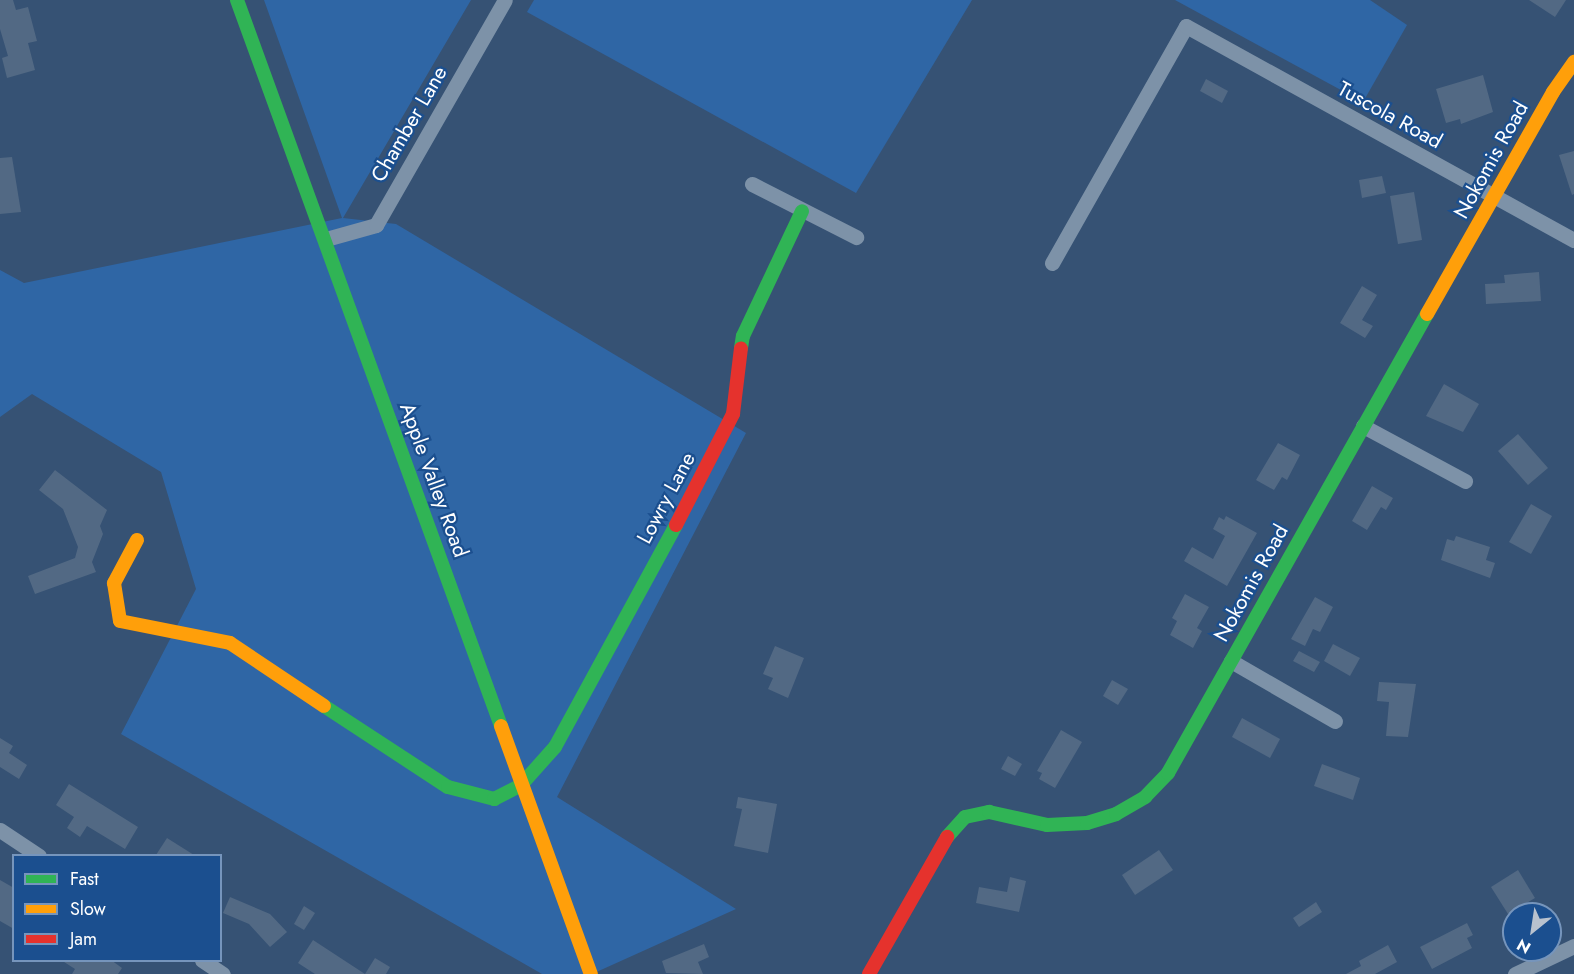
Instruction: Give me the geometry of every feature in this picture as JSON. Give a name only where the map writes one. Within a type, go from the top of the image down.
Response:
[{"type":"street","name":"Apple Valley Road","points":[[237,0],[326,239],[591,974]]},
{"type":"street","name":"Chamber Lane","points":[[326,239],[376,225],[505,0]]},
{"type":"street","name":"Tuscola Road","points":[[1052,263],[1186,26],[1574,240]]},
{"type":"street","name":"Nokomis Road","points":[[870,974],[949,834],[965,817],[989,812],[1047,825],[1087,823],[1116,814],[1144,797],[1168,773],[1363,426],[1574,62]]},
{"type":"street","points":[[752,184],[856,237]]},
{"type":"street","name":"Lowry Lane","points":[[137,540],[114,583],[120,621],[175,629],[230,643],[448,787],[494,799],[521,784],[555,747],[713,456],[733,414],[743,336],[802,211]]},
{"type":"street","points":[[1363,426],[1465,481]]},
{"type":"street","points":[[1231,661],[1335,721]]},
{"type":"street","points":[[0,830],[37,854]]},
{"type":"street","points":[[1515,974],[1574,946]]},
{"type":"street","points":[[205,962],[223,974]]},
{"type":"shaded area","points":[[264,0],[471,0],[343,218],[396,224],[746,433],[557,797],[736,909],[592,974],[542,974],[121,734],[196,589],[161,472],[32,394],[0,417],[0,270],[24,283],[342,218]]},
{"type":"shaded area","points":[[534,0],[972,0],[856,193],[527,12]]},
{"type":"shaded area","points":[[1175,0],[1370,0],[1407,25],[1363,102]]},
{"type":"building","points":[[0,0],[13,0],[16,10],[28,7],[37,41],[28,43],[35,70],[7,78],[2,58],[8,56],[0,29]]},
{"type":"building","points":[[1529,0],[1566,0],[1555,17]]},
{"type":"building","points":[[1483,75],[1493,112],[1461,124],[1460,119],[1446,123],[1436,89]]},
{"type":"building","points":[[1206,79],[1228,91],[1222,103],[1200,91]]},
{"type":"building","points":[[1574,151],[1574,194],[1572,195],[1559,155]]},
{"type":"building","points":[[12,157],[21,212],[0,214],[0,158]]},
{"type":"building","points":[[1382,176],[1386,193],[1362,198],[1359,180]]},
{"type":"building","points":[[1414,192],[1422,240],[1398,244],[1390,196]]},
{"type":"building","points":[[1539,272],[1541,301],[1486,304],[1485,284],[1505,283],[1504,275]]},
{"type":"building","points":[[1362,286],[1377,295],[1362,320],[1373,326],[1365,338],[1340,323]]},
{"type":"building","points":[[1444,384],[1479,404],[1463,432],[1426,416]]},
{"type":"building","points":[[1518,434],[1548,468],[1528,485],[1498,451]]},
{"type":"building","points":[[1278,443],[1300,455],[1287,480],[1282,477],[1274,490],[1256,480]]},
{"type":"building","points":[[55,470],[107,510],[100,526],[103,534],[92,562],[96,572],[35,594],[28,576],[75,558],[78,547],[63,509],[39,490]]},
{"type":"building","points":[[1372,486],[1393,498],[1386,510],[1381,507],[1367,530],[1352,521]]},
{"type":"building","points":[[1531,504],[1552,516],[1531,554],[1509,542]]},
{"type":"building","points":[[1226,516],[1257,533],[1227,586],[1184,561],[1192,547],[1213,559],[1225,536],[1213,529],[1219,517],[1224,520]]},
{"type":"building","points":[[1456,536],[1490,547],[1486,560],[1495,563],[1490,578],[1441,560],[1447,539],[1454,541]]},
{"type":"building","points":[[1185,594],[1209,607],[1197,628],[1202,631],[1193,648],[1170,635],[1177,621],[1172,618]]},
{"type":"building","points":[[1315,597],[1333,607],[1320,632],[1313,629],[1305,646],[1291,639]]},
{"type":"building","points":[[1333,644],[1360,658],[1350,676],[1324,661]]},
{"type":"building","points":[[775,646],[804,658],[788,698],[768,689],[773,678],[763,674]]},
{"type":"building","points":[[1299,651],[1320,662],[1314,672],[1293,661]]},
{"type":"building","points":[[1112,680],[1128,689],[1118,705],[1103,696]]},
{"type":"building","points":[[1379,682],[1416,684],[1408,737],[1386,736],[1389,702],[1377,701]]},
{"type":"building","points":[[1242,718],[1280,739],[1270,758],[1232,737]]},
{"type":"building","points":[[1061,730],[1082,742],[1055,788],[1039,779],[1042,773],[1037,771]]},
{"type":"building","points":[[0,738],[13,746],[9,753],[27,765],[19,779],[0,767]]},
{"type":"building","points":[[1008,756],[1022,764],[1015,776],[1001,769]]},
{"type":"building","points":[[1322,764],[1360,778],[1353,800],[1314,786]]},
{"type":"building","points":[[69,784],[138,827],[125,849],[87,826],[80,837],[67,828],[74,817],[56,805]]},
{"type":"building","points":[[738,797],[777,804],[768,853],[734,846],[742,809],[736,808]]},
{"type":"building","points":[[167,838],[192,854],[157,854]]},
{"type":"building","points":[[1159,850],[1173,870],[1135,895],[1122,875]]},
{"type":"building","points":[[1518,870],[1535,898],[1528,902],[1502,902],[1502,904],[1491,887]]},
{"type":"building","points":[[1010,877],[1026,881],[1019,912],[976,903],[979,887],[1007,892]]},
{"type":"building","points":[[0,880],[12,887],[12,928],[0,921]]},
{"type":"building","points":[[230,897],[270,914],[287,932],[270,947],[249,924],[223,913]]},
{"type":"building","points":[[1316,902],[1322,912],[1299,927],[1293,918]]},
{"type":"building","points":[[304,906],[315,913],[304,930],[294,924]]},
{"type":"building","points":[[1467,923],[1473,935],[1467,938],[1472,948],[1432,969],[1420,947]]},
{"type":"building","points":[[313,940],[365,974],[315,974],[298,963]]},
{"type":"building","points":[[704,944],[709,957],[698,962],[703,974],[666,973],[662,961]]},
{"type":"building","points":[[1388,945],[1397,962],[1375,974],[1346,974],[1361,966],[1359,961]]},
{"type":"building","points":[[375,958],[390,967],[386,974],[365,974]]},
{"type":"building","points":[[64,962],[114,962],[122,968],[118,974],[72,974],[75,969]]},
{"type":"traffic: fast","points":[[237,0],[501,726]]},
{"type":"traffic: fast","points":[[741,348],[743,336],[802,211]]},
{"type":"traffic: fast","points":[[947,837],[965,817],[989,812],[1047,825],[1087,823],[1116,814],[1145,797],[1168,773],[1427,314]]},
{"type":"traffic: fast","points":[[324,706],[448,787],[494,799],[521,785],[555,747],[676,525]]},
{"type":"traffic: slow","points":[[1427,314],[1553,92],[1574,62]]},
{"type":"traffic: slow","points":[[137,540],[114,583],[120,621],[230,643],[324,706]]},
{"type":"traffic: slow","points":[[501,726],[591,974]]},
{"type":"traffic: jam","points":[[676,525],[733,414],[741,348]]},
{"type":"traffic: jam","points":[[869,974],[947,837]]}]
